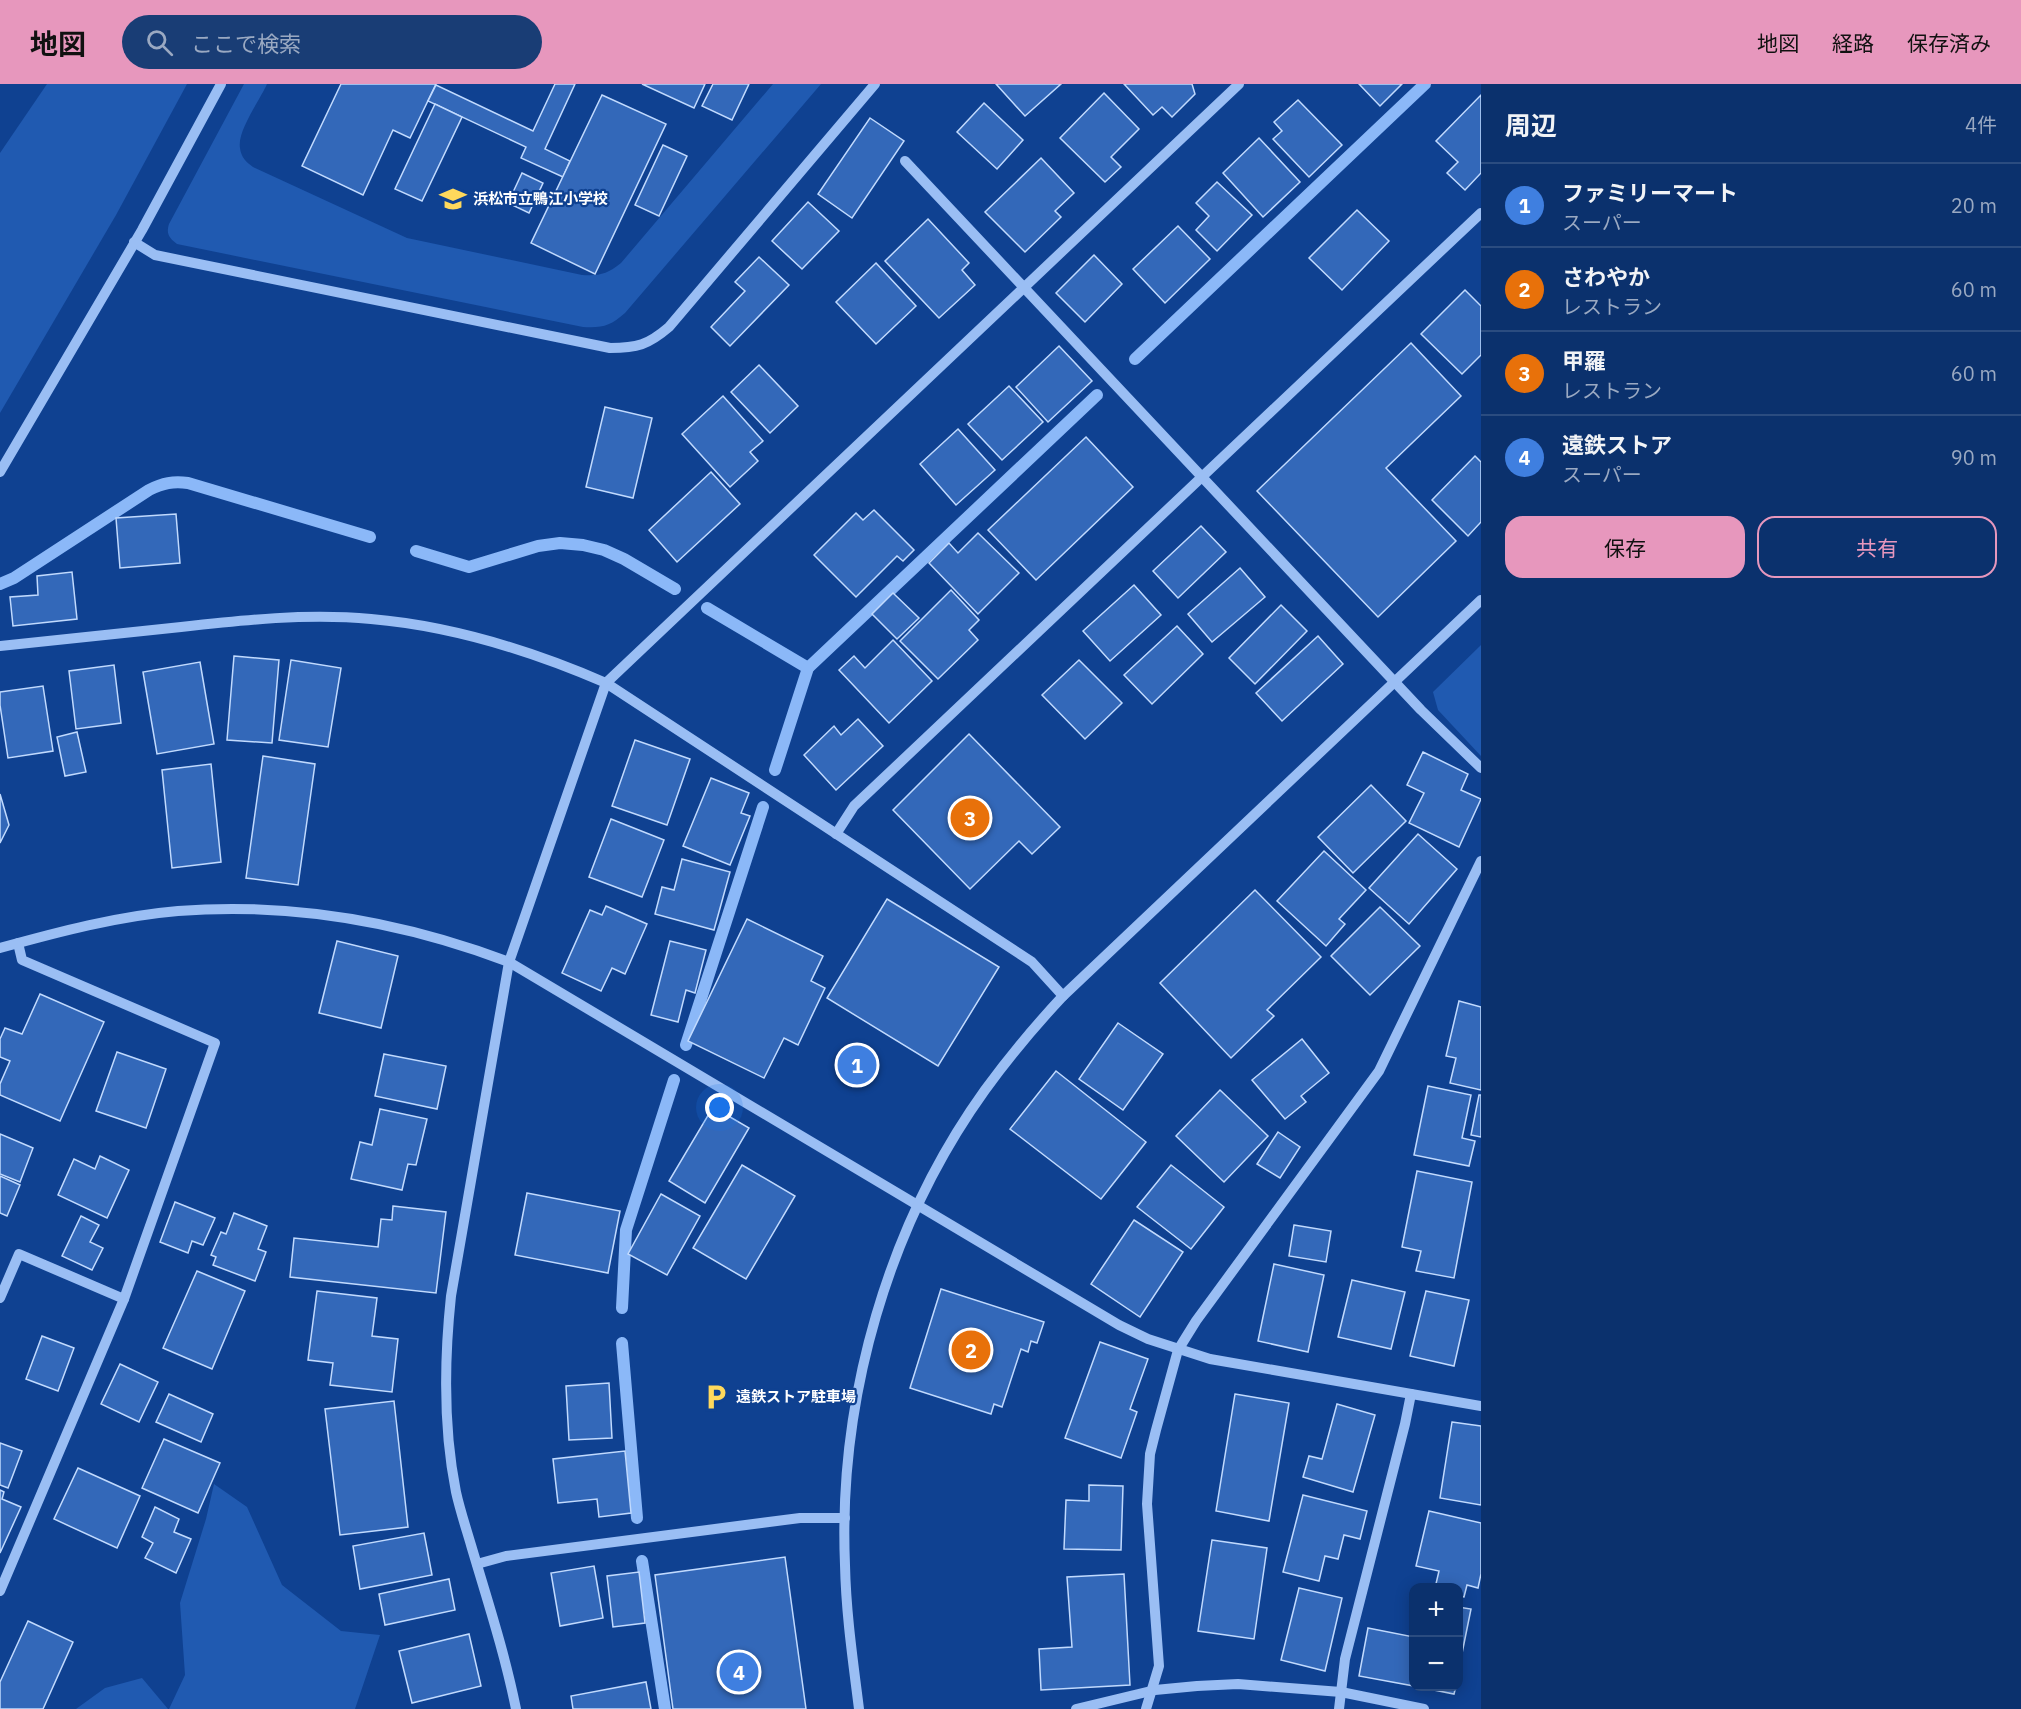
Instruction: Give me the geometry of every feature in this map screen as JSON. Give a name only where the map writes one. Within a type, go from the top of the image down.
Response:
[{"type":"street","points":[[0,472],[134,242],[221,84]]},
{"type":"street","points":[[134,242],[155,255],[610,348],[632,348],[652,341],[669,327],[876,84]]},
{"type":"street","points":[[516,1709],[456,1494],[448,1445],[445,1396],[446,1346],[451,1296],[509,962],[606,683],[1024,288],[1233,86]]},
{"type":"street","points":[[905,161],[1395,681],[1481,768]]},
{"type":"street","points":[[836,834],[854,806],[1481,213]]},
{"type":"street","points":[[859,1709],[844,1563],[851,1438],[861,1377],[880,1306],[918,1205],[950,1144],[984,1091],[1022,1042],[1063,996],[1481,600]]},
{"type":"street","points":[[0,646],[254,619],[293,616],[351,617],[408,623],[484,638],[557,661],[606,683],[1032,963],[1063,996]]},
{"type":"street","points":[[1146,1709],[1159,1666],[1148,1479],[1156,1430],[1179,1350],[1196,1321],[1379,1071],[1481,861]]},
{"type":"street","points":[[0,948],[82,926],[168,912],[226,909],[274,909],[323,914],[418,932],[464,945],[509,962],[1119,1325],[1179,1350],[1210,1359],[1481,1406]]},
{"type":"street","points":[[0,1591],[124,1299],[215,1042],[22,960],[18,943]]},
{"type":"street","points":[[0,1298],[19,1254],[124,1299]]},
{"type":"street","points":[[1338,1709],[1345,1659],[1411,1394]]},
{"type":"street","points":[[477,1564],[506,1556],[800,1518],[845,1518]]},
{"type":"street","points":[[1076,1709],[1152,1691],[1238,1684],[1341,1692],[1424,1709]]},
{"type":"shaded area","points":[[47,84],[187,84],[116,215],[0,413],[0,153]]},
{"type":"shaded area","points":[[244,84],[267,84],[245,124],[240,141],[243,157],[253,167],[407,238],[582,275],[599,275],[612,270],[621,263],[773,84],[821,84],[625,313],[606,325],[583,327],[177,244],[169,236],[169,224]]},
{"type":"shaded area","points":[[1481,645],[1481,756],[1438,710],[1433,692]]},
{"type":"shaded area","points":[[214,1484],[247,1507],[282,1585],[341,1631],[380,1635],[355,1709],[169,1709],[185,1675],[180,1603],[206,1519]]},
{"type":"shaded area","points":[[142,1678],[168,1709],[76,1709],[105,1688]]},
{"type":"building","points":[[341,84],[436,84],[410,138],[393,130],[363,195],[302,166]]},
{"type":"building","points":[[555,84],[575,84],[545,149],[570,161],[563,177],[521,158],[526,147],[428,101],[436,85],[533,131]]},
{"type":"building","points":[[642,84],[705,84],[694,108]]},
{"type":"building","points":[[713,84],[749,84],[732,120],[702,106]]},
{"type":"building","points":[[996,84],[1061,84],[1025,116]]},
{"type":"building","points":[[1124,84],[1192,84],[1195,94],[1172,117],[1162,107],[1153,115]]},
{"type":"building","points":[[1359,84],[1402,84],[1380,106]]},
{"type":"building","points":[[1104,93],[1139,129],[1111,157],[1121,167],[1105,182],[1060,138]]},
{"type":"building","points":[[602,95],[666,124],[595,274],[531,243]]},
{"type":"building","points":[[1481,95],[1481,173],[1465,190],[1447,173],[1458,162],[1436,141]]},
{"type":"building","points":[[1298,100],[1342,145],[1309,177],[1273,139],[1282,131],[1274,122]]},
{"type":"building","points":[[984,103],[1023,140],[997,169],[957,132]]},
{"type":"building","points":[[435,104],[462,117],[422,201],[395,189]]},
{"type":"building","points":[[870,118],[904,141],[852,218],[818,194]]},
{"type":"building","points":[[1259,138],[1300,182],[1263,217],[1223,173]]},
{"type":"building","points":[[663,145],[687,156],[659,216],[635,205]]},
{"type":"building","points":[[1041,158],[1074,193],[1055,211],[1061,217],[1025,252],[985,212]]},
{"type":"building","points":[[522,173],[543,183],[529,213],[508,203]]},
{"type":"building","points":[[1217,182],[1252,215],[1217,251],[1196,230],[1209,216],[1196,203]]},
{"type":"building","points":[[808,202],[839,231],[802,269],[772,241]]},
{"type":"building","points":[[1357,210],[1389,241],[1342,290],[1309,258]]},
{"type":"building","points":[[928,219],[969,263],[962,270],[975,285],[939,318],[885,261]]},
{"type":"building","points":[[1178,226],[1210,259],[1165,303],[1133,269]]},
{"type":"building","points":[[1094,255],[1122,284],[1085,322],[1056,293]]},
{"type":"building","points":[[759,257],[789,285],[730,346],[711,327],[745,291],[735,282]]},
{"type":"building","points":[[876,263],[916,306],[876,344],[836,302]]},
{"type":"building","points":[[1465,290],[1481,306],[1481,355],[1462,374],[1421,334]]},
{"type":"building","points":[[1411,343],[1461,396],[1386,468],[1456,541],[1378,617],[1257,491]]},
{"type":"building","points":[[1059,346],[1092,381],[1048,422],[1016,387]]},
{"type":"building","points":[[759,365],[798,406],[770,433],[731,392]]},
{"type":"building","points":[[1009,386],[1043,422],[1002,460],[968,424]]},
{"type":"building","points":[[723,396],[763,441],[750,452],[758,461],[730,487],[682,434]]},
{"type":"building","points":[[605,407],[652,418],[633,498],[586,487]]},
{"type":"building","points":[[958,429],[995,470],[956,505],[920,464]]},
{"type":"building","points":[[1086,437],[1133,487],[1036,580],[988,530]]},
{"type":"building","points":[[1475,456],[1481,462],[1481,522],[1468,536],[1432,500]]},
{"type":"building","points":[[711,472],[740,504],[677,562],[649,530]]},
{"type":"building","points":[[874,510],[914,550],[903,561],[897,556],[856,597],[814,555],[856,513],[863,520]]},
{"type":"building","points":[[176,514],[180,563],[120,568],[116,518]]},
{"type":"building","points":[[1201,526],[1226,552],[1178,598],[1153,571]]},
{"type":"building","points":[[978,533],[1019,573],[978,614],[929,563],[949,543],[958,553]]},
{"type":"building","points":[[1240,568],[1265,597],[1212,642],[1188,614]]},
{"type":"building","points":[[72,572],[77,619],[13,626],[10,597],[38,595],[37,576]]},
{"type":"building","points":[[1134,585],[1161,615],[1110,661],[1083,631]]},
{"type":"building","points":[[951,590],[979,620],[969,630],[978,640],[938,679],[900,641]]},
{"type":"building","points":[[893,593],[919,618],[897,639],[872,614]]},
{"type":"building","points":[[1281,605],[1307,631],[1255,684],[1229,658]]},
{"type":"building","points":[[1177,626],[1203,654],[1152,704],[1124,675]]},
{"type":"building","points":[[1318,636],[1343,664],[1282,721],[1256,693]]},
{"type":"building","points":[[893,640],[932,681],[889,723],[839,670],[854,656],[865,668]]},
{"type":"building","points":[[234,656],[279,660],[272,743],[227,740]]},
{"type":"building","points":[[291,660],[341,668],[328,747],[279,740]]},
{"type":"building","points":[[1079,660],[1122,703],[1085,739],[1042,695]]},
{"type":"building","points":[[200,662],[214,744],[157,754],[143,672]]},
{"type":"building","points":[[114,665],[121,723],[76,729],[69,671]]},
{"type":"building","points":[[43,686],[53,751],[8,758],[0,692]]},
{"type":"building","points":[[858,719],[883,746],[836,790],[804,755],[834,726],[841,735]]},
{"type":"building","points":[[77,732],[86,772],[65,776],[57,737]]},
{"type":"building","points":[[969,734],[1060,827],[1032,854],[1019,841],[970,889],[893,810]]},
{"type":"building","points":[[635,740],[690,759],[667,825],[612,806]]},
{"type":"building","points":[[1423,752],[1468,774],[1461,790],[1481,799],[1459,847],[1409,823],[1424,793],[1407,785]]},
{"type":"building","points":[[263,756],[315,764],[298,885],[246,878]]},
{"type":"building","points":[[211,764],[221,862],[172,868],[162,770]]},
{"type":"building","points":[[711,778],[749,793],[741,813],[750,816],[730,865],[683,846]]},
{"type":"building","points":[[1371,785],[1406,821],[1353,873],[1318,837]]},
{"type":"building","points":[[0,794],[9,825],[0,843]]},
{"type":"building","points":[[611,819],[664,840],[642,897],[589,877]]},
{"type":"building","points":[[1418,834],[1457,869],[1409,924],[1369,888]]},
{"type":"building","points":[[1324,851],[1366,890],[1339,919],[1345,924],[1326,946],[1277,901]]},
{"type":"building","points":[[682,859],[730,872],[714,930],[655,914],[662,887],[674,890]]},
{"type":"building","points":[[1255,890],[1321,957],[1267,1010],[1274,1016],[1231,1058],[1160,983]]},
{"type":"building","points":[[887,899],[999,967],[938,1066],[827,998]]},
{"type":"building","points":[[606,906],[647,924],[625,974],[612,968],[601,991],[562,973],[590,910],[602,915]]},
{"type":"building","points":[[1380,907],[1420,946],[1370,995],[1331,956]]},
{"type":"building","points":[[747,919],[823,956],[811,981],[825,988],[798,1045],[784,1038],[764,1078],[688,1041]]},
{"type":"building","points":[[337,941],[398,956],[381,1028],[319,1013]]},
{"type":"building","points":[[670,941],[706,950],[695,993],[686,990],[678,1022],[651,1015]]},
{"type":"building","points":[[40,994],[104,1022],[60,1121],[0,1095],[0,1084],[10,1061],[0,1057],[0,1039],[5,1028],[22,1034]]},
{"type":"building","points":[[1459,1001],[1481,1007],[1481,1090],[1450,1083],[1456,1058],[1446,1056]]},
{"type":"building","points":[[1118,1023],[1163,1054],[1123,1110],[1079,1079]]},
{"type":"building","points":[[1302,1039],[1329,1073],[1301,1096],[1306,1102],[1285,1119],[1252,1080]]},
{"type":"building","points":[[117,1052],[166,1069],[146,1128],[96,1111]]},
{"type":"building","points":[[384,1054],[446,1066],[437,1109],[375,1096]]},
{"type":"building","points":[[1056,1071],[1146,1142],[1101,1199],[1010,1129]]},
{"type":"building","points":[[1428,1086],[1471,1095],[1462,1138],[1475,1141],[1469,1166],[1414,1155]]},
{"type":"building","points":[[1220,1090],[1268,1136],[1224,1182],[1176,1136]]},
{"type":"building","points":[[1479,1095],[1481,1095],[1481,1137],[1471,1135]]},
{"type":"building","points":[[713,1107],[749,1128],[705,1203],[669,1181]]},
{"type":"building","points":[[380,1109],[427,1119],[416,1165],[408,1164],[402,1190],[351,1179],[360,1142],[372,1145]]},
{"type":"building","points":[[1278,1132],[1300,1147],[1280,1178],[1257,1164]]},
{"type":"building","points":[[0,1134],[33,1148],[20,1182],[0,1174]]},
{"type":"building","points":[[100,1156],[129,1170],[107,1218],[58,1195],[74,1159],[95,1169]]},
{"type":"building","points":[[742,1165],[795,1196],[746,1279],[693,1248]]},
{"type":"building","points":[[1171,1165],[1224,1207],[1191,1249],[1137,1207]]},
{"type":"building","points":[[1417,1171],[1472,1182],[1454,1278],[1416,1271],[1421,1251],[1402,1247]]},
{"type":"building","points":[[0,1176],[20,1185],[7,1216],[0,1213]]},
{"type":"building","points":[[527,1193],[620,1211],[608,1273],[515,1255]]},
{"type":"building","points":[[661,1194],[700,1216],[667,1275],[628,1254]]},
{"type":"building","points":[[175,1202],[215,1218],[203,1245],[192,1241],[188,1253],[160,1242]]},
{"type":"building","points":[[393,1206],[446,1212],[436,1293],[290,1277],[294,1238],[378,1247],[381,1219],[392,1220]]},
{"type":"building","points":[[234,1213],[267,1226],[258,1249],[266,1252],[255,1281],[213,1265],[216,1257],[211,1255],[221,1232],[226,1234]]},
{"type":"building","points":[[81,1216],[99,1225],[90,1242],[103,1248],[92,1270],[62,1256]]},
{"type":"building","points":[[1134,1220],[1183,1252],[1140,1317],[1091,1284]]},
{"type":"building","points":[[1294,1225],[1331,1231],[1326,1262],[1289,1256]]},
{"type":"building","points":[[1274,1264],[1324,1275],[1308,1352],[1258,1341]]},
{"type":"building","points":[[197,1271],[245,1291],[212,1369],[163,1348]]},
{"type":"building","points":[[1352,1280],[1405,1292],[1391,1349],[1338,1337]]},
{"type":"building","points":[[941,1289],[1044,1322],[1037,1343],[1031,1341],[1028,1352],[1021,1349],[1002,1407],[994,1404],[991,1414],[910,1388]]},
{"type":"building","points":[[317,1291],[377,1298],[372,1336],[398,1339],[392,1392],[330,1385],[333,1363],[308,1360]]},
{"type":"building","points":[[1426,1291],[1469,1300],[1454,1366],[1410,1356]]},
{"type":"building","points":[[42,1336],[74,1348],[58,1391],[26,1379]]},
{"type":"building","points":[[1100,1342],[1148,1359],[1130,1409],[1137,1412],[1121,1458],[1065,1438]]},
{"type":"building","points":[[120,1364],[158,1382],[139,1422],[101,1404]]},
{"type":"building","points":[[609,1383],[612,1438],[569,1440],[566,1386]]},
{"type":"building","points":[[169,1394],[213,1414],[201,1442],[156,1422]]},
{"type":"building","points":[[1235,1394],[1289,1403],[1269,1521],[1216,1511]]},
{"type":"building","points":[[394,1401],[408,1527],[340,1535],[325,1409]]},
{"type":"building","points":[[1337,1404],[1375,1415],[1353,1492],[1303,1477],[1309,1456],[1322,1459]]},
{"type":"building","points":[[1452,1422],[1481,1426],[1481,1505],[1440,1498]]},
{"type":"building","points":[[164,1439],[220,1463],[198,1513],[142,1488]]},
{"type":"building","points":[[0,1443],[22,1451],[8,1488],[0,1485]]},
{"type":"building","points":[[625,1451],[631,1513],[599,1517],[597,1499],[558,1503],[553,1459]]},
{"type":"building","points":[[78,1468],[140,1496],[117,1548],[54,1519]]},
{"type":"building","points":[[1089,1485],[1123,1486],[1121,1550],[1064,1549],[1066,1500],[1089,1501]]},
{"type":"building","points":[[0,1490],[4,1492],[2,1499],[21,1507],[0,1553]]},
{"type":"building","points":[[1303,1495],[1367,1511],[1360,1539],[1344,1535],[1338,1559],[1325,1556],[1319,1581],[1283,1572]]},
{"type":"building","points":[[155,1507],[179,1519],[174,1532],[191,1539],[176,1573],[145,1558],[153,1543],[142,1537]]},
{"type":"building","points":[[1429,1511],[1481,1523],[1481,1574],[1478,1588],[1467,1585],[1463,1597],[1463,1583],[1436,1583],[1439,1571],[1416,1566]]},
{"type":"building","points":[[424,1533],[432,1575],[360,1589],[353,1546]]},
{"type":"building","points":[[1212,1540],[1267,1548],[1254,1639],[1198,1631]]},
{"type":"building","points":[[785,1557],[806,1709],[673,1709],[655,1575]]},
{"type":"building","points":[[594,1566],[603,1618],[560,1626],[551,1573]]},
{"type":"building","points":[[639,1572],[645,1623],[613,1627],[607,1576]]},
{"type":"building","points":[[1124,1574],[1130,1685],[1041,1690],[1039,1649],[1072,1647],[1067,1577]]},
{"type":"building","points":[[449,1579],[455,1610],[385,1625],[379,1594]]},
{"type":"building","points":[[1299,1588],[1342,1598],[1325,1671],[1281,1660]]},
{"type":"building","points":[[1463,1608],[1471,1609],[1463,1648]]},
{"type":"building","points":[[28,1621],[73,1642],[43,1709],[0,1709],[0,1682]]},
{"type":"building","points":[[1368,1628],[1409,1636],[1409,1685],[1359,1676]]},
{"type":"building","points":[[469,1634],[481,1686],[412,1703],[399,1651]]},
{"type":"building","points":[[646,1682],[651,1709],[573,1709],[571,1696]]},
{"type":"building","points":[[1439,1691],[1455,1691],[1454,1694]]},
{"type":"waterway","points":[[1135,359],[1425,84]]},
{"type":"waterway","points":[[775,770],[808,668],[1097,395]]},
{"type":"waterway","points":[[0,584],[14,578],[149,490],[173,482],[188,483],[370,537]]},
{"type":"waterway","points":[[416,551],[469,567],[538,546],[560,543],[583,545],[604,550],[624,559],[675,589]]},
{"type":"waterway","points":[[707,608],[808,668]]},
{"type":"waterway","points":[[686,1045],[763,807]]},
{"type":"waterway","points":[[622,1308],[626,1230],[674,1080]]},
{"type":"waterway","points":[[622,1343],[637,1518]]},
{"type":"waterway","points":[[642,1561],[665,1709]]},
{"type":"place","name":"浜松市立鴨江小学校","points":[[453,199]]},
{"type":"place","name":"甲羅","points":[[970,818]]},
{"type":"place","name":"ファミリーマート","points":[[857,1065]]},
{"type":"place","name":"さわやか","points":[[971,1350]]},
{"type":"place","name":"遠鉄ストア駐車場","points":[[716,1397]]},
{"type":"place","name":"遠鉄ストア","points":[[739,1672]]}]
